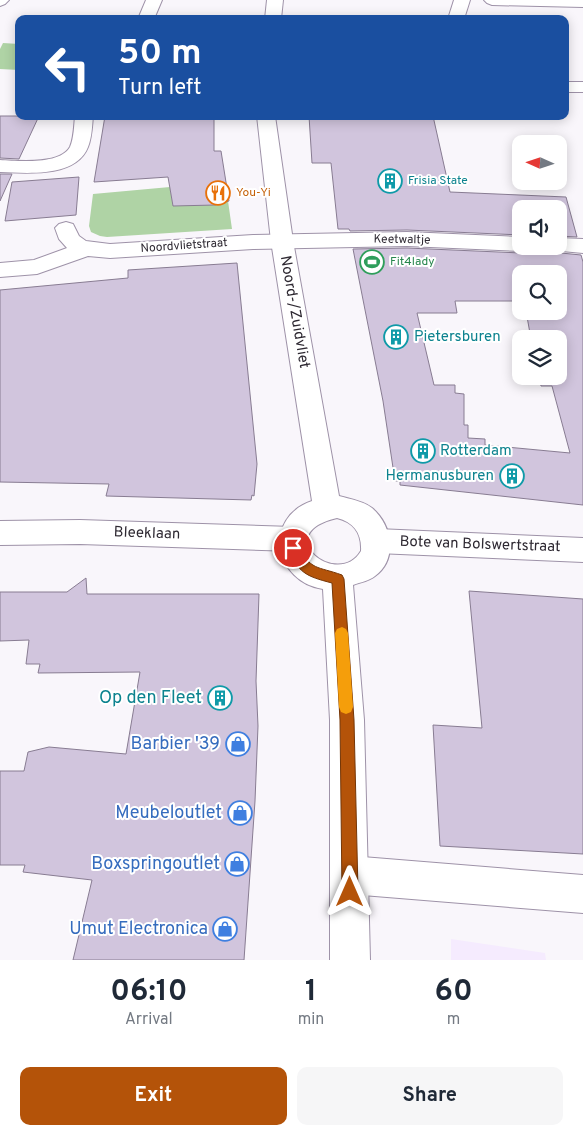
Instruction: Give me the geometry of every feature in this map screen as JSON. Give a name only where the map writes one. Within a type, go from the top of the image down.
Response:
[{"type":"street","points":[[148,15],[154,0]]},
{"type":"street","points":[[273,15],[275,0]]},
{"type":"street","points":[[457,15],[462,0]]},
{"type":"street","points":[[492,0],[583,2]]},
{"type":"street","points":[[536,1],[538,15]]},
{"type":"street","points":[[569,86],[583,87]]},
{"type":"street","points":[[0,166],[45,166],[69,158],[76,153],[80,145],[83,120]]},
{"type":"street","name":"Noord-/Zuidvliet","points":[[267,120],[282,241],[327,508]]},
{"type":"street","points":[[66,228],[67,237],[73,244],[86,249]]},
{"type":"street","name":"Keetwaltje","points":[[282,241],[407,239],[512,244]]},
{"type":"street","name":"Noordvlietstraat","points":[[0,270],[37,267],[86,249],[110,251],[282,241]]},
{"type":"street","points":[[567,245],[583,246]]},
{"type":"street","points":[[337,507],[351,510],[362,517],[372,528],[377,541],[375,555],[366,567],[351,576],[338,579],[314,573],[300,563],[293,548],[294,533],[301,520],[312,512],[327,508],[337,507]]},
{"type":"street","name":"Bleeklaan","points":[[0,533],[80,532],[293,538]]},
{"type":"street","name":"Bote van Bolswertstraat","points":[[377,541],[583,550]]},
{"type":"street","points":[[338,579],[347,720],[350,960]]},
{"type":"street","points":[[350,875],[583,894]]},
{"type":"shaded area","points":[[451,939],[545,953],[546,960],[451,960]]},
{"type":"green space","points":[[3,43],[15,44],[15,70],[0,69],[0,49]]},
{"type":"green space","points":[[170,187],[173,206],[228,201],[232,229],[107,237],[91,232],[89,226],[93,194]]},
{"type":"building","points":[[0,116],[15,116],[15,120],[37,120],[19,159],[0,158]]},
{"type":"building","points":[[104,120],[214,120],[214,151],[221,151],[229,201],[215,205],[173,206],[168,177],[94,182]]},
{"type":"building","name":"Frisia State","points":[[309,120],[434,120],[450,192],[566,197],[567,200],[512,200],[512,235],[407,230],[350,231],[349,229],[338,229],[331,163],[312,163]]},
{"type":"building","points":[[0,174],[12,174],[0,201]]},
{"type":"building","points":[[79,177],[76,215],[5,221],[12,182]]},
{"type":"building","name":"Frisia State","points":[[567,201],[577,237],[567,236]]},
{"type":"building","points":[[407,248],[512,253],[512,255],[581,255],[583,262],[583,505],[400,485],[400,481],[395,481],[383,401],[353,249]],"holes":[[[512,265],[567,265],[567,320],[528,320],[529,330],[567,330],[567,385],[541,385],[552,386],[570,453],[485,445],[485,439],[468,438],[468,425],[464,425],[464,394],[455,393],[455,385],[434,385],[417,313],[457,313],[455,301],[512,301]]]},
{"type":"building","points":[[237,263],[257,464],[254,496],[252,495],[251,500],[106,496],[109,484],[0,482],[0,290],[128,278],[128,270]]},
{"type":"building","points":[[86,578],[87,594],[259,594],[256,681],[258,726],[255,801],[244,960],[73,960],[92,880],[23,872],[25,865],[0,865],[0,771],[24,771],[28,752],[49,747],[126,754],[140,672],[38,673],[40,664],[26,664],[29,640],[0,641],[0,592],[67,592]]},
{"type":"building","points":[[469,591],[583,599],[583,854],[440,846],[433,725],[482,728]]},
{"type":"slow traffic","points":[[342,633],[346,707]]},
{"type":"place","name":"Frisia State","points":[[390,181]]},
{"type":"place","name":"You-Yi","points":[[218,193]]},
{"type":"place","name":"Fit4lady","points":[[372,262]]},
{"type":"place","name":"Pietersburen","points":[[396,337]]},
{"type":"place","name":"Rotterdam","points":[[423,451]]},
{"type":"place","name":"Hermanusburen","points":[[512,476]]},
{"type":"place","name":"Op den Fleet","points":[[220,698]]},
{"type":"place","name":"Barbier '39","points":[[238,744]]},
{"type":"place","name":"Meubeloutlet","points":[[240,813]]},
{"type":"place","name":"Boxspringoutlet","points":[[237,864]]},
{"type":"place","name":"Umut Electronica","points":[[225,929]]},
{"type":"route","points":[[293,548],[300,563],[314,573],[338,579],[347,720],[350,892]]}]
